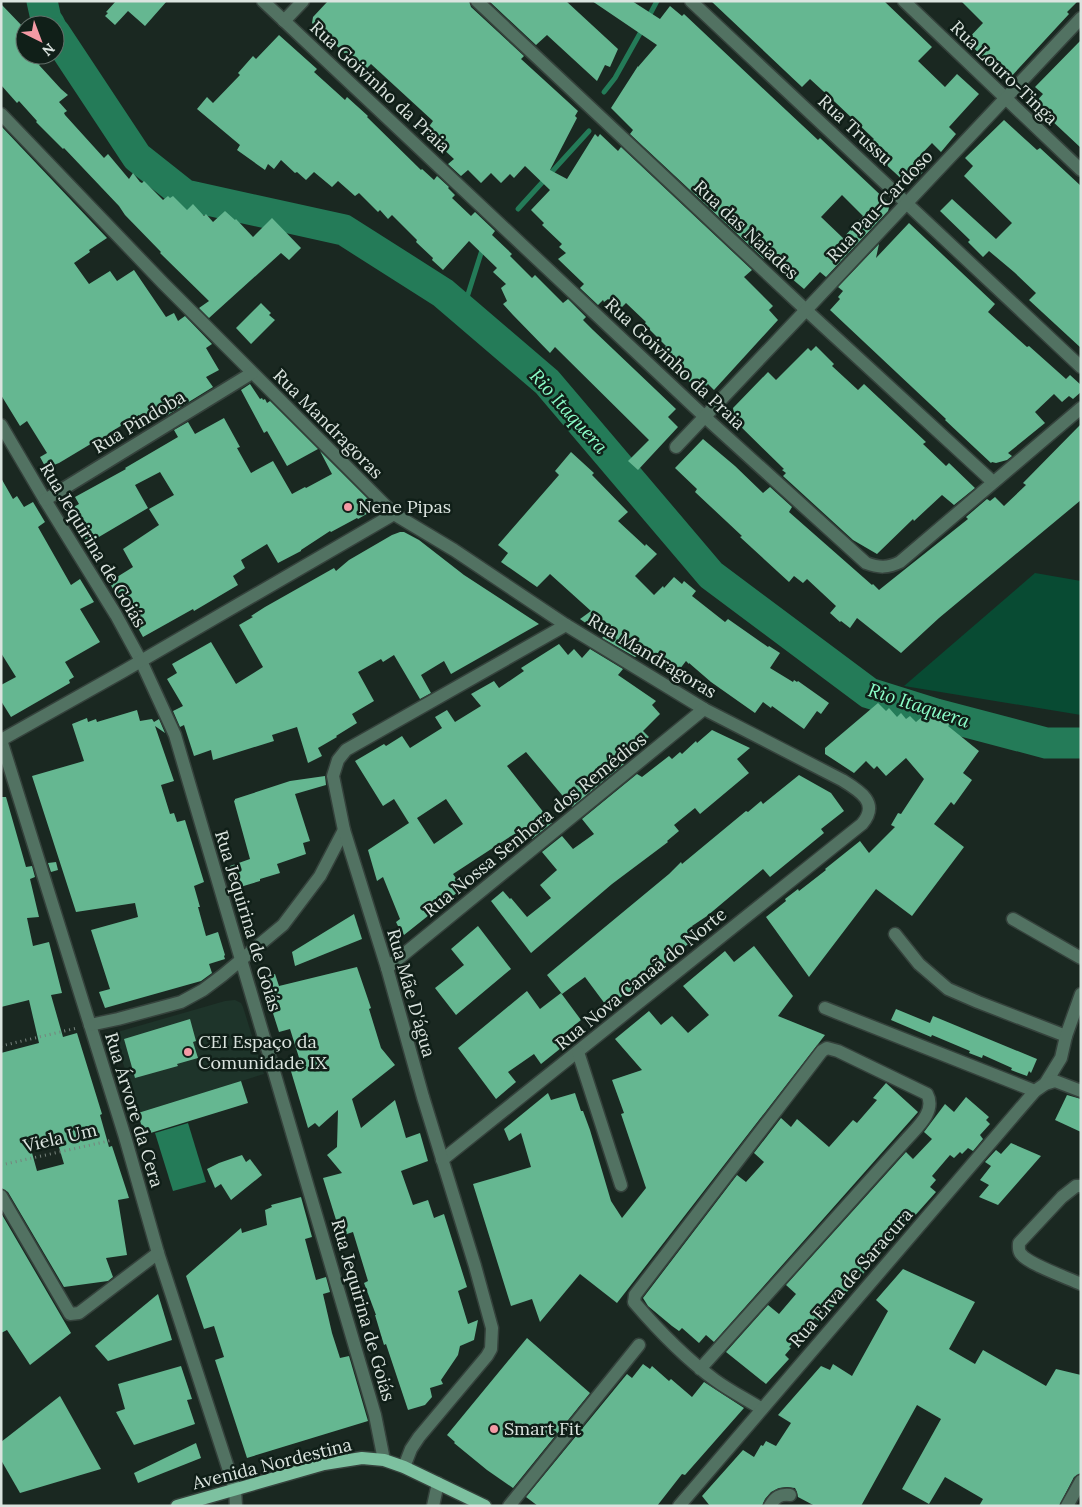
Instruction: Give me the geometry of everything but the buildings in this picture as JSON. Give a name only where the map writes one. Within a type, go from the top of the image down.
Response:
[{"type":"main road","name":"Avenida Nordestina","points":[[177,1506],[324,1464],[362,1458],[384,1460],[404,1467],[485,1506]]},
{"type":"street","name":"Rua Goivinho da Praia","points":[[263,1],[704,417],[866,563],[874,566],[890,567],[900,562],[1081,408]]},
{"type":"street","points":[[284,21],[302,1]]},
{"type":"street","name":"Rua das Naiades","points":[[477,1],[806,310],[993,482]]},
{"type":"street","name":"Rua Trussu","points":[[692,1],[1081,367]]},
{"type":"street","name":"Rua Louro-Tinga","points":[[904,1],[1081,170]]},
{"type":"street","name":"Rua Pau-Cardoso","points":[[676,446],[1081,18]]},
{"type":"street","name":"Rua Mandragoras","points":[[1,114],[252,373],[394,514],[454,550],[566,625],[704,709],[786,750],[858,790],[866,800],[869,808],[869,816],[862,824]]},
{"type":"street","name":"Rua Pindoba","points":[[45,500],[252,373]]},
{"type":"street","name":"Rua Jequirina de Goiás","points":[[1,425],[116,616],[141,661],[175,735],[375,1415],[384,1460]]},
{"type":"street","points":[[1,740],[394,514]]},
{"type":"street","name":"Rua Mãe D'água","points":[[404,1467],[419,1437],[487,1356],[492,1344],[492,1328],[483,1293],[422,1098],[387,968],[344,830],[333,776],[338,760],[346,750],[566,625]]},
{"type":"street","name":"Rua Nossa Senhora dos Remédios","points":[[387,968],[704,709]]},
{"type":"street","name":"Rua Árvore da Cera","points":[[1,740],[90,1025],[158,1253],[235,1489],[236,1506]]},
{"type":"street","name":"Rua Nova Canaã do Norte","points":[[442,1160],[862,824]]},
{"type":"street","points":[[90,1025],[182,1002],[203,990],[283,925],[320,876],[344,830]]},
{"type":"street","points":[[1013,919],[1081,958]]},
{"type":"street","points":[[895,934],[919,964],[948,989],[1066,1036]]},
{"type":"street","name":"Rua Erva de Saracura","points":[[679,1506],[1045,1085],[1061,1058],[1066,1036],[1081,994]]},
{"type":"street","points":[[825,1008],[1045,1085],[1081,1091]]},
{"type":"street","points":[[700,1369],[926,1116],[930,1107],[930,1100],[927,1094],[838,1051],[827,1048],[822,1051],[635,1295],[634,1302],[640,1309],[700,1369],[762,1409]]},
{"type":"street","points":[[578,1052],[621,1185]]},
{"type":"street","points":[[1081,1186],[1076,1186],[1062,1197],[1019,1243],[1019,1250],[1022,1256],[1033,1263],[1081,1284]]},
{"type":"street","points":[[1,1196],[70,1314],[79,1313],[158,1253]]},
{"type":"street","points":[[509,1506],[639,1345]]},
{"type":"street","points":[[1067,1506],[1081,1481]]},
{"type":"street","points":[[433,1506],[438,1483]]},
{"type":"street","points":[[770,1506],[778,1496],[790,1495]]},
{"type":"path","points":[[1,1046],[90,1025]]},
{"type":"path","name":"Viela Um","points":[[1,1165],[124,1137]]},
{"type":"shaded area","points":[[1035,573],[1081,581],[1081,715],[904,686]]},
{"type":"shaded area","name":"CEI Espaço da Comunidade IX","points":[[235,1000],[241,1003],[243,1007],[264,1074],[138,1113],[114,1033],[225,1001]]},
{"type":"shaded area","points":[[188,1123],[206,1182],[173,1191],[155,1133]]},
{"type":"waterway","name":"Rio Itaquera","points":[[42,1],[45,15]]},
{"type":"waterway","points":[[648,18],[657,1]]},
{"type":"waterway","points":[[604,92],[615,78],[643,28]]},
{"type":"waterway","name":"Rio Itaquera","points":[[65,48],[137,157],[185,195],[344,230],[443,293],[547,382],[711,575],[869,693],[936,714],[1046,743],[1081,743]]},
{"type":"waterway","points":[[518,209],[589,131]]},
{"type":"waterway","points":[[463,310],[483,247]]},
{"type":"place","name":"Nene Pipas","points":[[348,507]]},
{"type":"place","name":"CEI Espaço da Comunidade IX","points":[[188,1052]]},
{"type":"place","name":"Smart Fit","points":[[494,1429]]}]
